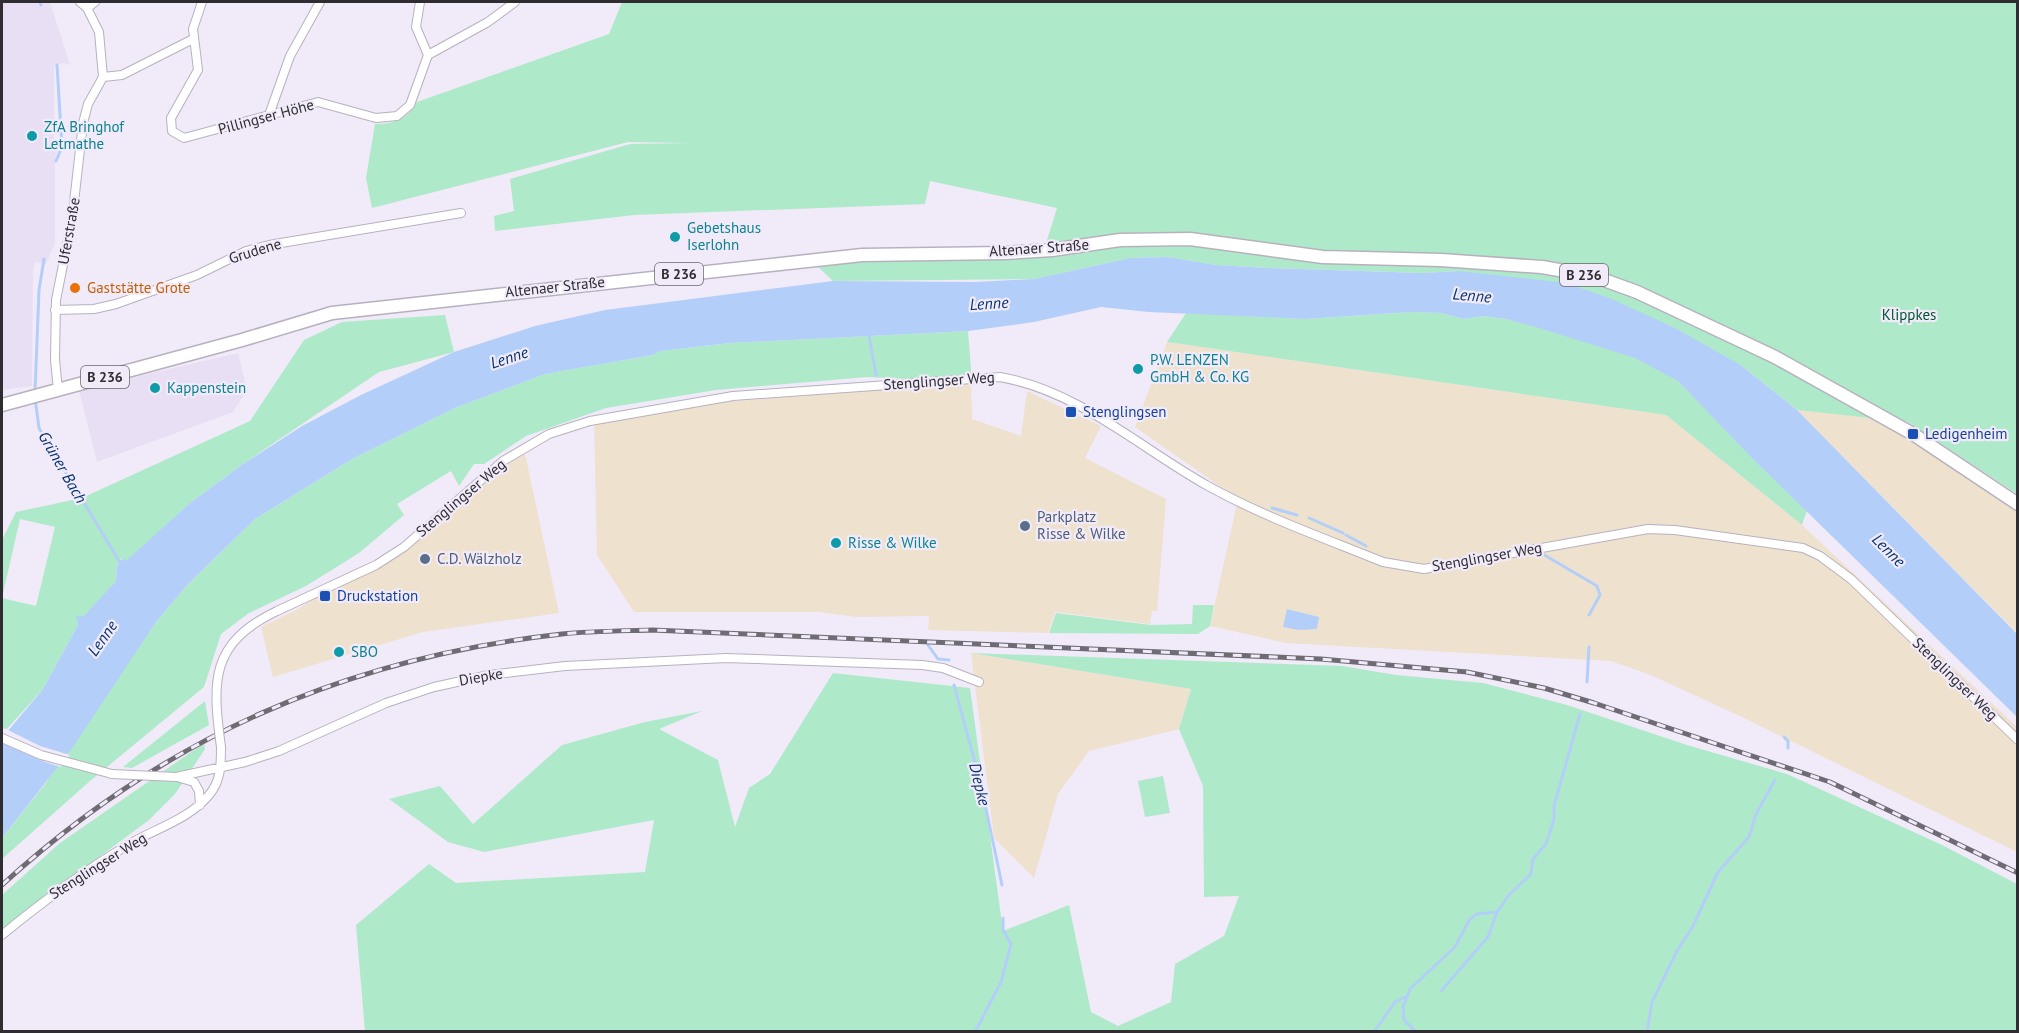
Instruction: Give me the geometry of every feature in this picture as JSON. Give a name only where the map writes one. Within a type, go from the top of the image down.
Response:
[{"type":"main road","name":"Altenaer Straße","points":[[8,404],[332,313],[862,255],[1004,253],[1052,250],[1120,240],[1190,239],[1323,257],[1441,260],[1562,270],[1593,276],[1638,292],[1806,374],[1913,434],[2018,504]]},
{"type":"main road","name":"B 236","points":[[2,412],[8,404]]},
{"type":"street","points":[[80,2],[87,8],[99,32],[103,77],[122,75],[193,39],[196,14],[202,2]]},
{"type":"street","points":[[87,8],[95,2]]},
{"type":"street","points":[[269,115],[290,56],[320,2]]},
{"type":"street","points":[[420,2],[416,27],[428,55],[488,22],[515,2]]},
{"type":"street","name":"Pillingser Höhe","points":[[193,39],[198,70],[171,118],[170,129],[174,133],[189,138],[318,102],[376,118],[397,116],[410,105],[428,55]]},
{"type":"street","name":"Uferstraße","points":[[58,390],[55,360],[55,310],[72,220],[83,123],[88,104],[103,77]]},
{"type":"street","name":"Grudene","points":[[55,310],[94,309],[116,304],[197,275],[246,251],[269,245],[461,213]]},
{"type":"street","name":"Stenglingser Weg","points":[[2,935],[67,885],[127,845],[192,812],[212,792],[221,768],[216,688],[219,671],[228,647],[240,632],[277,611],[376,565],[404,547],[503,461],[549,434],[613,416],[733,396],[1000,376],[1040,387],[1119,427],[1205,484],[1254,510],[1383,562],[1406,567],[1424,569],[1648,530],[1675,530],[1803,548],[1820,556],[1851,579],[2018,740]]},
{"type":"street","name":"Diepke","points":[[2,738],[41,755],[84,768],[112,774],[176,777],[221,768],[279,751],[386,703],[434,687],[511,672],[566,666],[758,658],[922,665],[943,668],[979,682]]},
{"type":"street","points":[[176,777],[194,782],[199,791],[200,805]]},
{"type":"shaded area","points":[[2,2],[50,2],[70,65],[63,63],[54,66],[54,145],[58,149],[55,159],[55,243],[46,264],[35,262],[33,271],[32,386],[2,390]]},
{"type":"shaded area","points":[[1167,342],[1666,415],[1802,525],[2017,727],[2017,852],[1744,718],[1653,676],[1611,661],[1286,643],[1210,626],[1238,499],[1135,427]]},
{"type":"shaded area","points":[[238,353],[247,390],[233,412],[97,462],[79,390]]},
{"type":"shaded area","points":[[971,382],[972,419],[1021,436],[1027,391],[1101,426],[1085,458],[1166,499],[1157,611],[1152,611],[1150,624],[1055,612],[1048,633],[928,630],[929,616],[857,617],[818,612],[634,612],[597,555],[594,420],[662,407]]},
{"type":"shaded area","points":[[1797,410],[1876,418],[1954,466],[2017,511],[2017,633]]},
{"type":"shaded area","points":[[524,449],[559,613],[423,632],[273,677],[261,627],[298,609],[434,523]]},
{"type":"shaded area","points":[[971,653],[1191,689],[1179,729],[1089,751],[1058,794],[1034,878],[994,838]]},
{"type":"green space","name":"Klippkes","points":[[622,2],[2017,2],[2017,494],[1908,422],[1797,410],[1742,366],[1459,271],[1422,273],[1269,268],[1216,265],[1167,257],[1130,258],[1034,279],[833,281],[816,265],[871,260],[1042,256],[1057,208],[930,181],[925,204],[634,215],[495,231],[494,216],[514,211],[510,179],[630,144],[690,143],[628,142],[372,208],[366,178],[375,124],[400,119],[409,113],[417,102],[609,34]]},
{"type":"green space","points":[[1411,312],[1441,313],[1464,319],[1484,316],[1506,319],[1595,343],[1659,369],[1678,381],[1807,510],[1802,525],[1666,415],[1167,342],[1186,313],[1306,319]]},
{"type":"green space","points":[[445,315],[454,352],[379,372],[243,464],[190,503],[126,562],[122,558],[117,566],[116,581],[78,625],[43,689],[5,731],[2,727],[2,598],[2,540],[16,512],[82,498],[250,421],[304,340],[342,322]],"holes":[[[20,519],[55,527],[36,606],[2,598]]]},
{"type":"green space","points":[[968,331],[972,382],[867,377],[716,390],[606,408],[526,436],[484,464],[474,464],[459,486],[451,471],[397,504],[404,515],[359,553],[306,586],[249,613],[221,634],[204,687],[90,781],[2,859],[2,838],[45,784],[156,622],[188,584],[255,519],[352,459],[457,407],[545,374],[653,355],[659,351],[730,343]]},
{"type":"green space","points":[[1193,605],[1214,605],[1210,626],[1198,634],[1049,633],[1056,613],[1151,625],[1192,624]]},
{"type":"green space","points":[[971,653],[1342,666],[1396,675],[1483,683],[1567,705],[1687,745],[1787,774],[1942,845],[2017,884],[2017,1031],[365,1031],[356,925],[429,864],[456,883],[645,872],[654,820],[484,852],[448,842],[389,799],[440,786],[473,824],[562,745],[645,722],[702,711],[659,729],[718,760],[735,827],[749,788],[770,774],[833,673],[970,688],[1003,931],[1069,905],[1091,1012],[1118,1026],[1171,1002],[1175,964],[1224,936],[1239,896],[1204,897],[1203,786],[1179,729],[1191,689]]},
{"type":"green space","points":[[205,701],[209,725],[132,768],[123,767]]},
{"type":"green space","points":[[204,743],[205,749],[175,794],[149,820],[2,929],[2,895],[60,843]]},
{"type":"green space","points":[[1163,776],[1170,813],[1145,817],[1138,781]]},
{"type":"water","name":"Lenne","points":[[1167,257],[1216,265],[1269,268],[1422,273],[1459,271],[1566,283],[1612,299],[1677,329],[1742,366],[1797,410],[2017,634],[2017,717],[1751,457],[1678,381],[1635,358],[1539,328],[1484,316],[1464,319],[1441,313],[1411,312],[1306,319],[1149,312],[1101,307],[1034,322],[968,331],[730,343],[660,351],[653,355],[545,374],[457,407],[352,459],[255,519],[188,584],[156,622],[71,750],[2,838],[2,738],[43,689],[78,625],[76,616],[84,616],[116,581],[117,566],[123,558],[126,561],[190,503],[243,464],[302,426],[361,395],[454,352],[535,326],[605,310],[833,281],[974,282],[1034,279],[1130,258]]},
{"type":"water","points":[[1287,609],[1319,617],[1317,629],[1299,630],[1283,627]]},
{"type":"pier","points":[[4,728],[40,746],[70,755],[61,767],[45,762],[2,743]]},
{"type":"waterway","name":"Grüner Bach","points":[[56,161],[62,147],[57,65]]},
{"type":"waterway","name":"Grüner Bach","points":[[35,392],[39,290],[44,259]]},
{"type":"waterway","name":"Diepke","points":[[868,330],[876,375]]},
{"type":"waterway","name":"Grüner Bach","points":[[35,398],[39,428],[121,564]]},
{"type":"waterway","points":[[1272,508],[1297,515]]},
{"type":"waterway","points":[[1309,518],[1343,533]]},
{"type":"waterway","points":[[1346,535],[1366,546]]},
{"type":"waterway","points":[[1541,553],[1597,586],[1600,595],[1589,615]]},
{"type":"waterway","name":"Diepke","points":[[928,645],[938,659],[949,660]]},
{"type":"waterway","points":[[1587,682],[1589,647]]},
{"type":"waterway","name":"Diepke","points":[[954,685],[981,785],[1002,885]]},
{"type":"waterway","points":[[1441,991],[1488,937],[1497,912],[1509,895],[1531,874],[1533,859],[1546,844],[1554,819],[1554,806],[1580,714]]},
{"type":"waterway","points":[[1784,737],[1788,741],[1788,748]]},
{"type":"waterway","points":[[1647,1032],[1652,1002],[1677,951],[1693,926],[1718,872],[1749,837],[1756,814],[1775,780]]},
{"type":"waterway","points":[[1416,1032],[1404,1020],[1403,1007],[1410,989],[1455,947],[1470,919],[1477,914],[1497,912]]},
{"type":"waterway","name":"Diepke","points":[[975,1032],[1001,982],[1011,944],[1003,930],[1003,918]]},
{"type":"waterway","points":[[1374,1032],[1395,1002],[1405,997]]},
{"type":"railway","points":[[2,885],[63,833],[127,787],[193,747],[261,713],[332,685],[406,663],[482,646],[562,634],[652,630],[1321,659],[1467,672],[1544,688],[1594,703],[1830,782],[2018,873]]},
{"type":"place","name":"ZfA Bringhof Letmathe","points":[[32,136]]},
{"type":"place","name":"Gebetshaus Iserlohn","points":[[675,237]]},
{"type":"place","name":"Gaststätte Grote","points":[[75,288]]},
{"type":"place","name":"P.W. LENZEN GmbH & Co. KG","points":[[1138,369]]},
{"type":"place","name":"Kappenstein","points":[[155,388]]},
{"type":"place","name":"Stenglingsen","points":[[1071,412]]},
{"type":"place","name":"Ledigenheim","points":[[1913,434]]},
{"type":"place","name":"Parkplatz Risse & Wilke","points":[[1025,526]]},
{"type":"place","name":"Risse & Wilke","points":[[836,543]]},
{"type":"place","name":"C.D. Wälzholz","points":[[425,559]]},
{"type":"place","name":"Druckstation","points":[[325,596]]},
{"type":"place","name":"SBO","points":[[339,652]]}]
